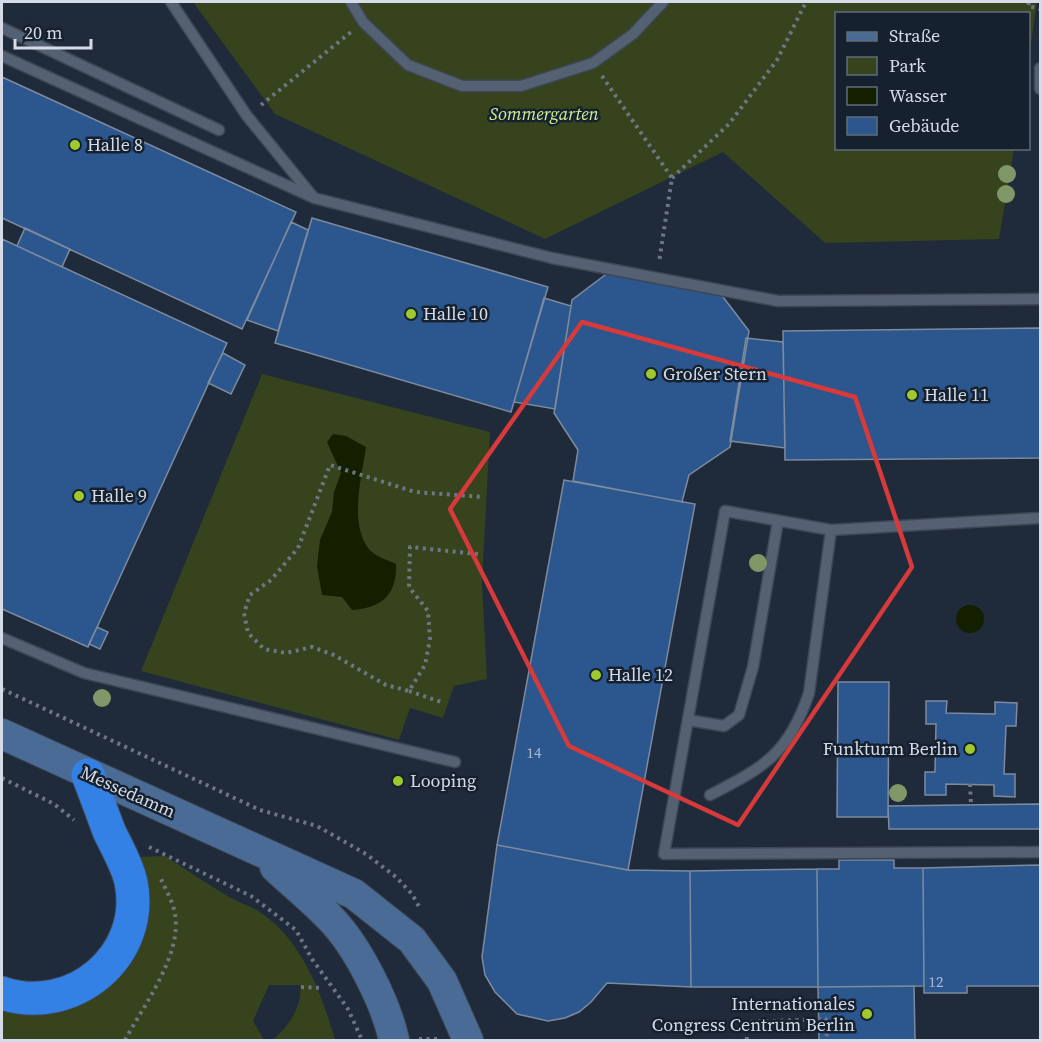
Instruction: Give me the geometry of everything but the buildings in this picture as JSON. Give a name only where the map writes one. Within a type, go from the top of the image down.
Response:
[{"type":"highway","points":[[2,993],[16,998],[39,999],[86,986],[104,972],[121,950],[132,925],[131,881],[88,775]]},
{"type":"main road","name":"Messedamm","points":[[2,734],[354,894],[412,940],[442,981],[457,1040]]},
{"type":"main road","name":"Messedamm","points":[[255,849],[332,919],[357,956],[389,1019],[406,1040]]},
{"type":"lane","points":[[171,2],[247,116],[314,198]]},
{"type":"lane","points":[[351,2],[363,22],[408,65],[462,86],[521,86],[593,63],[633,34],[663,2]]},
{"type":"lane","points":[[2,28],[219,130]]},
{"type":"lane","points":[[2,56],[314,198],[552,258],[778,301],[1041,298]]},
{"type":"lane","points":[[1041,68],[1041,89]]},
{"type":"lane","points":[[1040,520],[831,530],[725,512],[664,854],[1041,852]]},
{"type":"lane","points":[[688,720],[724,726],[738,715],[753,668],[778,521]]},
{"type":"lane","points":[[710,795],[754,770],[777,752],[793,734],[809,693],[831,530]]},
{"type":"lane","points":[[2,638],[84,672],[455,762]]},
{"type":"path","points":[[656,278],[672,178],[729,124],[777,60],[806,2]]},
{"type":"path","points":[[1029,2],[1028,6],[1041,9]]},
{"type":"path","points":[[278,91],[363,22]]},
{"type":"path","points":[[593,63],[672,178]]},
{"type":"path","points":[[441,702],[386,685],[334,656],[312,647],[286,652],[264,649],[248,633],[244,613],[250,595],[272,580],[298,548],[330,465],[416,492],[483,497]]},
{"type":"path","points":[[409,691],[426,665],[430,639],[428,611],[409,587],[410,547],[478,554]]},
{"type":"path","points":[[2,778],[36,794],[82,823]]},
{"type":"path","points":[[970,784],[971,805]]},
{"type":"path","points":[[137,843],[171,855],[251,896],[296,930],[312,959],[348,1009],[362,1041]]},
{"type":"path","points":[[125,1041],[171,954],[176,932],[175,912],[159,872]]},
{"type":"path","points":[[301,987],[322,988]]},
{"type":"path","points":[[747,1041],[746,1022],[826,1019],[827,1041]]},
{"type":"path","points":[[406,1040],[457,1040]]},
{"type":"highlighted area","points":[[582,322],[855,397],[912,567],[738,825],[569,746],[450,509]]},
{"type":"green space","name":"Sommergarten","points":[[193,2],[1037,2],[1030,50],[1030,12],[835,12],[835,150],[1014,150],[999,239],[825,243],[723,152],[545,239],[275,114]]},
{"type":"green space","points":[[262,374],[490,432],[482,583],[487,679],[454,686],[443,718],[410,708],[399,740],[141,671]]},
{"type":"green space","points":[[165,856],[231,898],[260,912],[288,937],[317,987],[335,1040],[272,1040],[293,1016],[299,1001],[300,985],[269,985],[253,1021],[264,1040],[2,1040],[2,1005],[58,1010],[101,994],[128,966],[138,857]]},
{"type":"water","points":[[333,434],[346,436],[366,447],[358,498],[362,537],[370,551],[396,564],[394,584],[386,598],[363,609],[352,610],[342,597],[322,595],[317,566],[320,540],[332,512],[334,492],[341,473],[327,442]]},
{"type":"water","points":[[970,605],[980,609],[984,619],[980,629],[970,633],[960,629],[956,619],[960,609]]},
{"type":"place","name":"Halle 8","points":[[75,145]]},
{"type":"place","name":"Halle 10","points":[[411,314]]},
{"type":"place","name":"Großer Stern","points":[[651,374]]},
{"type":"place","name":"Halle 11","points":[[912,395]]},
{"type":"place","name":"Halle 9","points":[[79,496]]},
{"type":"place","name":"Halle 12","points":[[596,675]]},
{"type":"place","name":"Funkturm Berlin","points":[[970,749]]},
{"type":"place","name":"Looping","points":[[398,781]]},
{"type":"place","name":"Internationales Congress Centrum Berlin","points":[[867,1014]]}]
